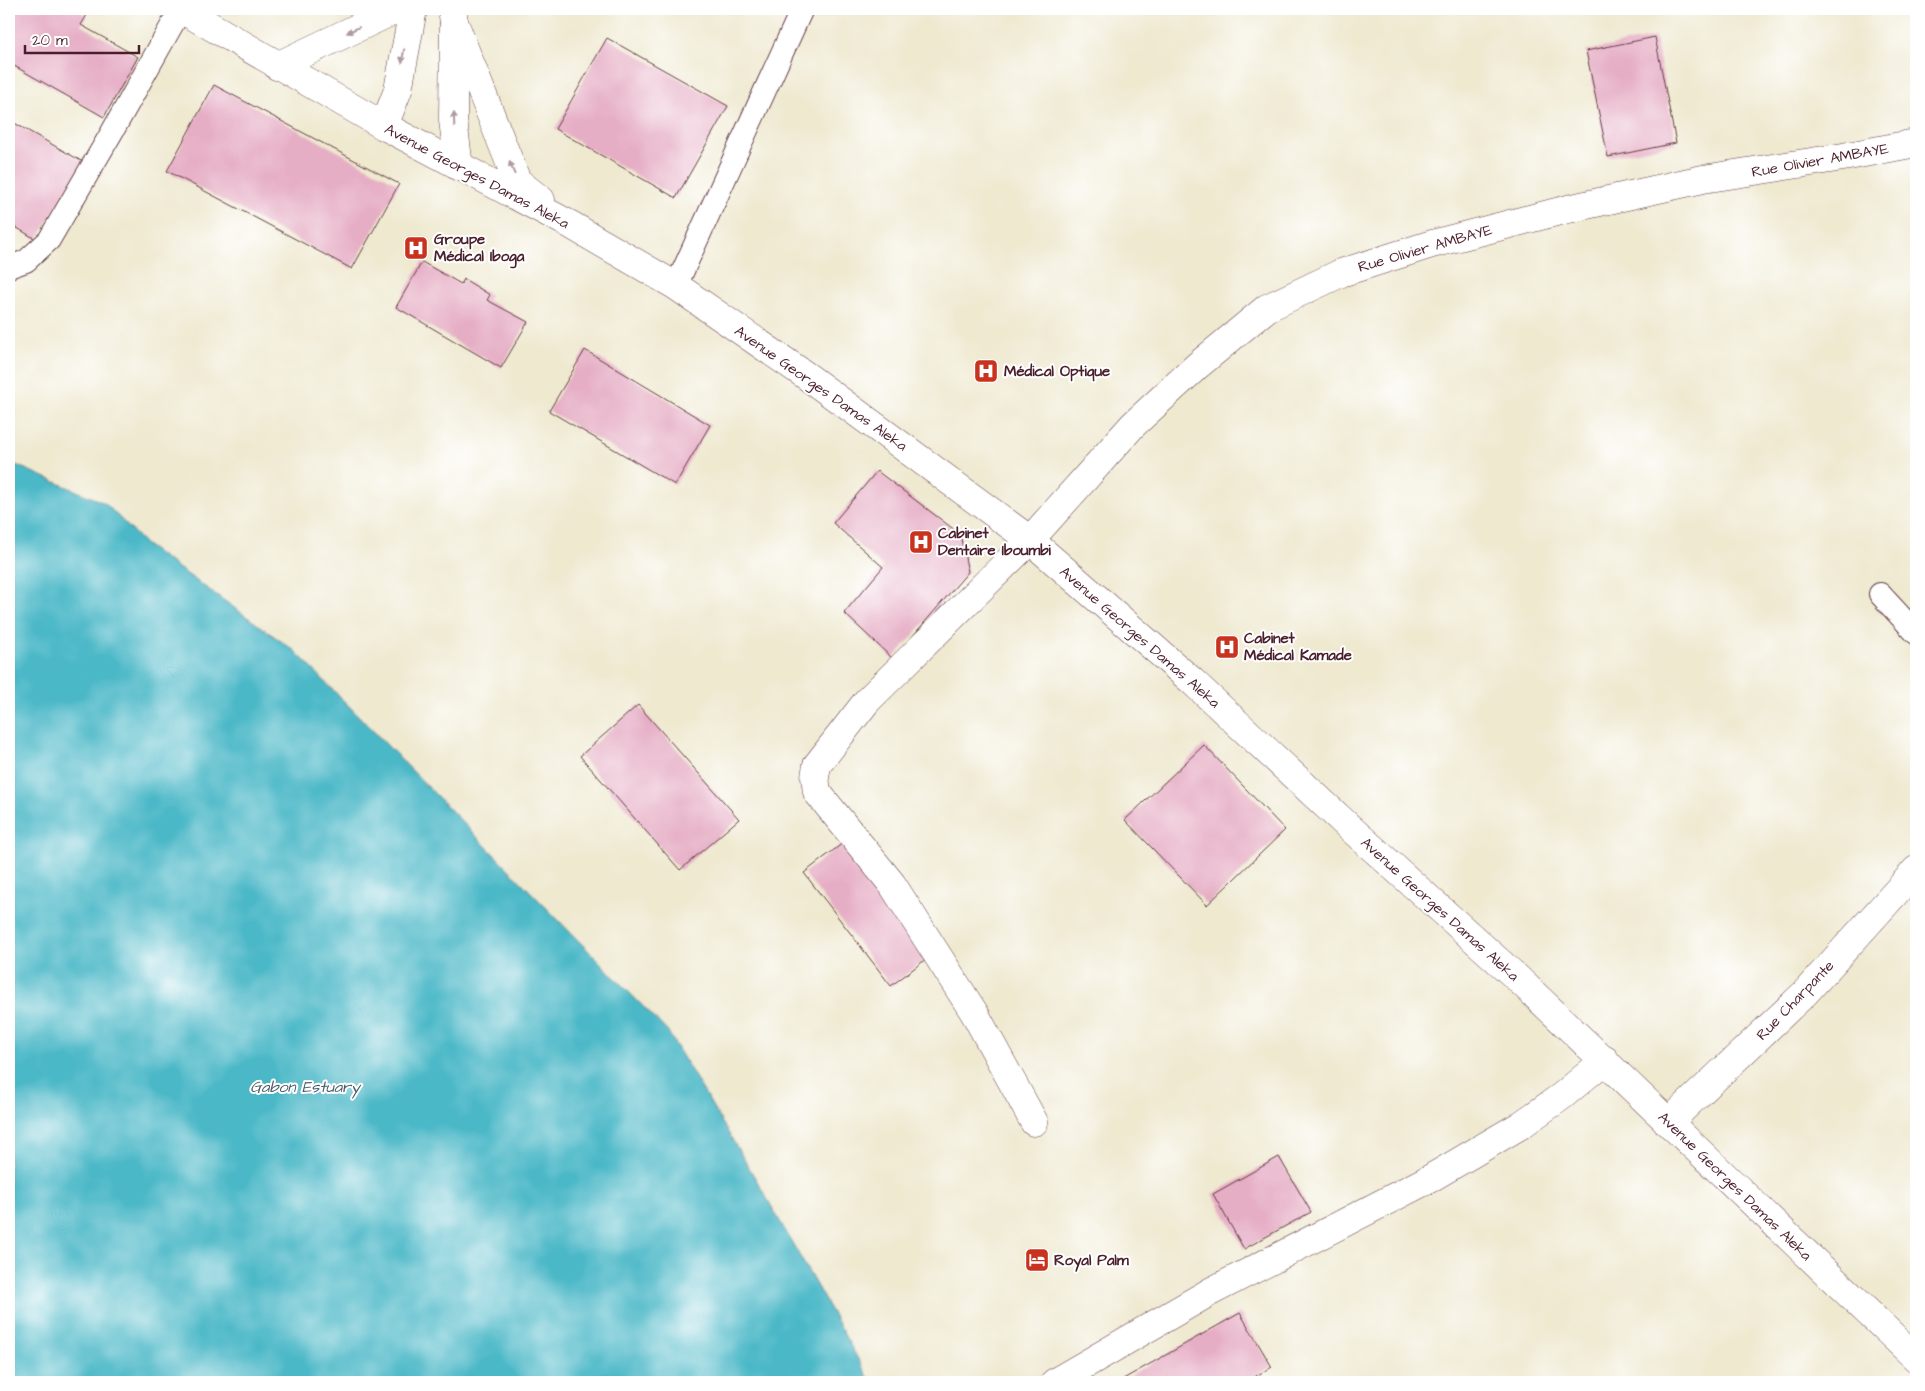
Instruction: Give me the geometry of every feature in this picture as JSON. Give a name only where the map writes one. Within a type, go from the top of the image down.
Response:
[{"type":"street","name":"Avenue Georges Damas Aleka","points":[[181,9],[277,66],[459,168],[571,225],[676,286],[808,377],[1030,540],[1192,681],[1349,827],[1515,976],[1916,1358]]},
{"type":"street","points":[[277,66],[397,9]]},
{"type":"street","points":[[384,126],[398,90],[413,9]]},
{"type":"street","points":[[453,16],[453,120],[459,168]]},
{"type":"street","points":[[453,16],[517,181],[571,225]]},
{"type":"street","name":"Rue Olivier AMBAYE","points":[[1034,1122],[975,1014],[892,884],[817,792],[815,778],[817,765],[825,752],[867,701],[1030,540],[1133,425],[1198,366],[1267,308],[1340,272],[1432,244],[1568,209],[1703,180],[1916,143]]},
{"type":"street","name":"Rue Charpante","points":[[1668,1123],[1804,992],[1916,870]]},
{"type":"street","points":[[1055,1382],[1210,1292],[1431,1178],[1521,1125],[1562,1096],[1605,1060]]},
{"type":"lane","points":[[9,267],[26,261],[49,240],[181,9]]},
{"type":"lane","points":[[676,286],[802,9]]},
{"type":"lane","points":[[1880,594],[1916,633]]},
{"type":"water","name":"Gabon Estuary","points":[[9,462],[105,503],[146,545],[295,651],[668,1032],[760,1186],[871,1382],[9,1382]]},
{"type":"building","points":[[9,9],[77,9],[87,15],[81,25],[138,57],[104,117],[9,63]]},
{"type":"building","points":[[1655,37],[1676,143],[1608,157],[1586,51]]},
{"type":"building","points":[[607,38],[728,106],[676,198],[555,129]]},
{"type":"building","points":[[214,85],[399,184],[352,269],[167,171]]},
{"type":"building","points":[[9,120],[83,162],[37,240],[9,223]]},
{"type":"building","points":[[422,262],[461,284],[464,279],[490,295],[487,300],[528,322],[501,368],[396,307]]},
{"type":"building","points":[[585,350],[710,425],[675,485],[549,411]]},
{"type":"building","points":[[877,471],[960,534],[968,572],[893,659],[844,613],[883,567],[833,523]]},
{"type":"building","points":[[638,705],[739,819],[680,870],[580,756]]},
{"type":"building","points":[[1204,745],[1285,830],[1207,905],[1125,820]]},
{"type":"building","points":[[856,833],[943,946],[891,986],[804,873]]},
{"type":"building","points":[[1279,1157],[1311,1212],[1244,1249],[1213,1194]]},
{"type":"building","points":[[1240,1313],[1272,1367],[1245,1382],[1118,1382]]},
{"type":"place","name":"Groupe Médical Iboga","points":[[416,248]]},
{"type":"place","name":"Médical Optique","points":[[986,371]]},
{"type":"place","name":"Cabinet Dentaire Iboumbi","points":[[921,542]]},
{"type":"place","name":"Cabinet Médical Kamade","points":[[1227,647]]},
{"type":"place","name":"Royal Palm","points":[[1037,1260]]}]
